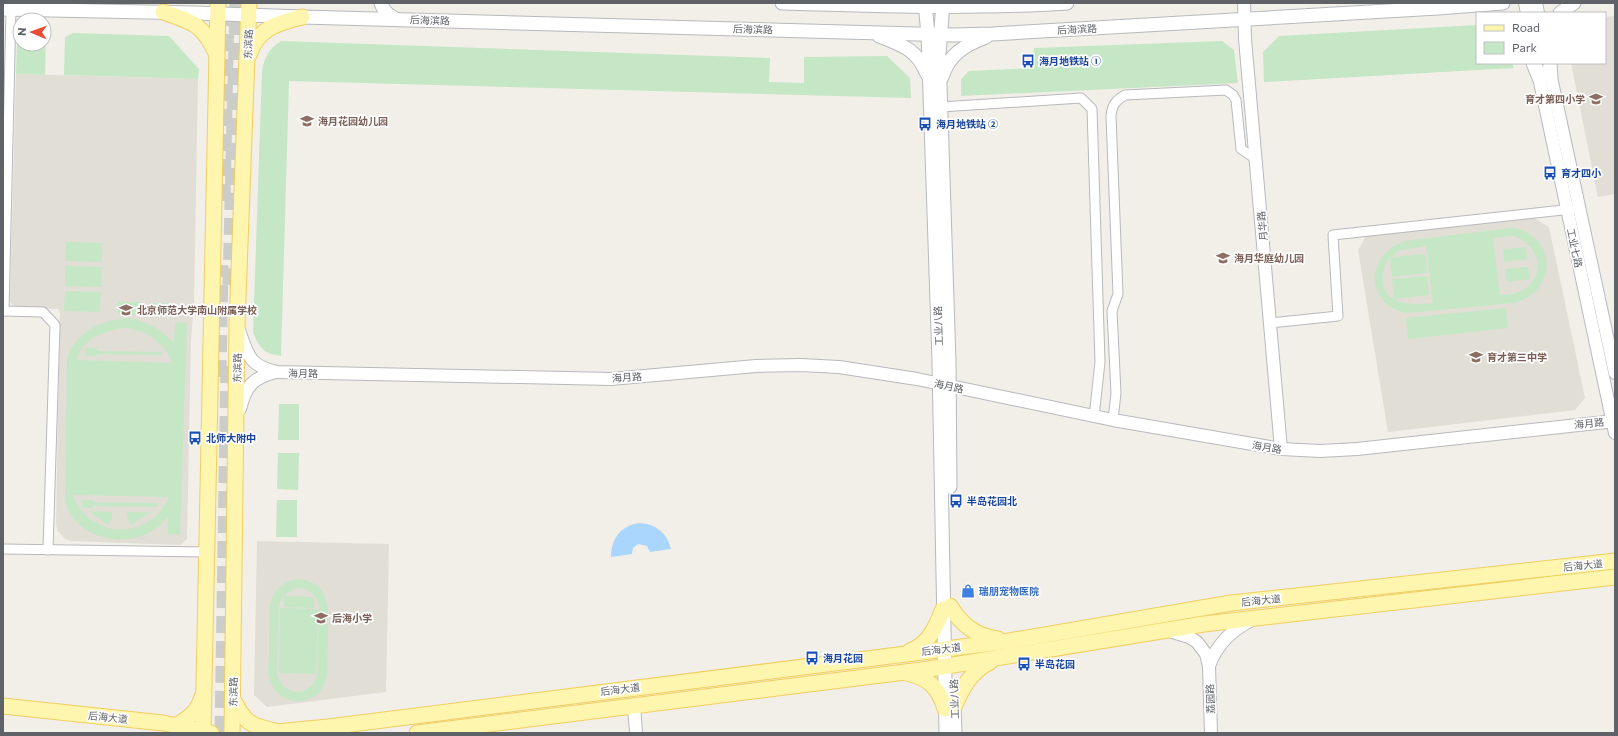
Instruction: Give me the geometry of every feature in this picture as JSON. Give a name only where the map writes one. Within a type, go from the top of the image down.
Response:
[{"type":"main road","points":[[381,3],[387,14],[396,19]]},
{"type":"main road","points":[[782,3],[1015,6],[1067,3]]},
{"type":"main road","points":[[1002,3],[1015,6]]},
{"type":"main road","name":"后海滨路","points":[[7,9],[163,12],[218,8],[249,9],[302,17],[871,33],[992,34],[1459,7],[1503,3]]},
{"type":"main road","points":[[1561,12],[1574,3]]},
{"type":"main road","name":"工业八路","points":[[925,5],[939,54],[946,607],[950,708],[955,733]]},
{"type":"main road","name":"工业八路","points":[[942,5],[934,34],[929,77],[944,385]]},
{"type":"main road","points":[[1459,7],[1489,12]]},
{"type":"main road","points":[[206,733],[204,692],[206,552],[218,8]]},
{"type":"main road","name":"东滨路","points":[[232,733],[238,325],[249,9]]},
{"type":"main road","points":[[163,12],[189,21],[202,30],[211,42],[218,58]]},
{"type":"main road","points":[[247,62],[255,42],[268,28],[282,22],[302,17]]},
{"type":"main road","points":[[871,33],[914,52],[929,77]]},
{"type":"main road","points":[[940,88],[945,67],[954,54],[972,42],[992,34]]},
{"type":"main road","points":[[1535,64],[1545,77]]},
{"type":"main road","points":[[1545,77],[1549,64]]},
{"type":"main road","name":"后海大道","points":[[233,698],[240,714],[247,722],[258,728],[272,732],[1009,641],[1223,604],[1615,561]]},
{"type":"main road","name":"后海大道","points":[[417,733],[899,673],[1165,630],[1256,618],[1615,577]]},
{"type":"main road","points":[[896,655],[914,649],[925,642],[946,607],[963,624],[977,634],[1009,641]]},
{"type":"main road","points":[[899,673],[916,676],[925,680],[938,690],[950,708],[974,672],[996,658]]},
{"type":"main road","points":[[177,725],[194,713],[200,704],[204,692]]},
{"type":"main road","name":"后海大道","points":[[3,706],[177,725],[206,733]]},
{"type":"main road","name":"工业八路","points":[[946,733],[950,708]]},
{"type":"street","name":"月华路","points":[[1244,3],[1244,19],[1281,449]]},
{"type":"street","points":[[7,9],[4,311],[43,312],[55,325],[48,550]]},
{"type":"street","name":"工业七路","points":[[1545,77],[1573,209],[1614,425]]},
{"type":"street","points":[[1113,420],[1116,393],[1112,311],[1118,294],[1111,116],[1114,104],[1125,95],[1226,90],[1233,95],[1236,100],[1241,149],[1256,159]]},
{"type":"street","points":[[940,107],[1081,98],[1092,109],[1100,362],[1094,416]]},
{"type":"street","points":[[1270,323],[1338,316],[1333,235],[1573,209]]},
{"type":"street","name":"工业七路","points":[[1573,209],[1615,373]]},
{"type":"street","points":[[238,325],[247,352],[255,364],[264,369],[277,372]]},
{"type":"street","name":"海月路","points":[[277,372],[611,379],[756,366],[801,365],[839,367],[900,376],[1113,420],[1281,449],[1320,452],[1614,425]]},
{"type":"street","points":[[236,422],[244,394],[249,385],[264,375],[277,372]]},
{"type":"street","points":[[3,549],[206,552]]},
{"type":"street","name":"荔园路","points":[[1209,666],[1214,652],[1224,639],[1242,625],[1256,618]]},
{"type":"street","name":"荔园路","points":[[1165,630],[1189,637],[1197,642],[1206,654],[1209,666],[1211,733]]},
{"type":"street","points":[[634,706],[636,733]]},
{"type":"shaded area","name":"育才第四小学","points":[[1615,16],[1615,194],[1598,197],[1571,64],[1606,64],[1606,17]]},
{"type":"shaded area","name":"北京师范大学南山附属学校","points":[[16,74],[198,79],[194,303],[191,341],[187,539],[180,545],[71,541],[65,539],[57,530],[60,312],[58,309],[15,308],[10,301]]},
{"type":"shaded area","name":"育才第三中学","points":[[1534,218],[1549,227],[1585,398],[1575,410],[1388,432],[1358,250],[1366,236]]},
{"type":"shaded area","name":"后海小学","points":[[257,541],[389,544],[386,692],[267,707],[254,695]]},
{"type":"green space","points":[[1476,25],[1476,64],[1512,64],[1514,68],[1264,82],[1263,52],[1279,36]]},
{"type":"green space","points":[[73,33],[169,36],[199,69],[198,79],[64,75],[65,37]]},
{"type":"green space","points":[[281,41],[770,58],[769,82],[804,83],[804,57],[887,56],[910,78],[911,98],[289,81],[281,356],[266,352],[260,346],[253,332],[262,72],[264,62],[268,54],[273,47]]},
{"type":"green space","points":[[1222,41],[1234,50],[1238,83],[961,96],[961,79],[969,71],[1034,68],[1034,48]]},
{"type":"green space","points":[[17,52],[46,52],[45,75],[16,74]]},
{"type":"green space","points":[[1511,228],[1526,232],[1537,240],[1544,251],[1547,263],[1545,276],[1539,287],[1528,297],[1514,303],[1406,313],[1394,309],[1387,304],[1380,295],[1376,286],[1375,277],[1376,268],[1381,259],[1395,245],[1405,241]],"holes":[[[1514,236],[1529,245],[1533,251],[1537,258],[1537,273],[1527,287],[1521,291],[1514,294],[1500,295],[1493,238]],[[1426,246],[1433,303],[1406,303],[1391,298],[1386,292],[1383,284],[1384,267],[1387,261],[1390,258],[1392,277],[1427,273],[1425,254],[1391,257],[1398,251]]]},
{"type":"green space","points":[[66,242],[102,243],[102,262],[65,261]]},
{"type":"green space","points":[[1526,247],[1527,259],[1504,262],[1503,249]]},
{"type":"green space","points":[[65,266],[102,267],[101,287],[65,286]]},
{"type":"green space","points":[[1528,267],[1530,279],[1507,282],[1505,269]]},
{"type":"green space","points":[[1427,276],[1429,295],[1394,299],[1392,279]]},
{"type":"green space","points":[[65,291],[101,292],[100,312],[64,311]]},
{"type":"green space","points":[[118,302],[141,302],[141,315],[118,314]]},
{"type":"green space","points":[[149,303],[173,303],[173,316],[149,315]]},
{"type":"green space","points":[[1506,308],[1508,328],[1408,339],[1406,318]]},
{"type":"green space","points":[[118,319],[135,319],[147,324],[159,330],[174,343],[175,322],[187,323],[180,535],[168,534],[168,517],[154,529],[141,536],[129,539],[104,537],[92,533],[82,527],[73,518],[65,500],[67,359],[76,341],[90,329],[108,321]],"holes":[[[126,328],[148,335],[160,343],[165,349],[172,363],[77,360],[79,353],[84,346],[96,336],[111,330]],[[74,495],[169,497],[163,508],[155,517],[145,524],[134,528],[123,529],[100,525],[89,518],[79,508]]]},
{"type":"green space","points":[[85,348],[97,348],[97,351],[162,352],[162,355],[97,354],[97,356],[85,356]]},
{"type":"green space","points":[[279,404],[299,404],[299,440],[278,440]]},
{"type":"green space","points":[[278,453],[299,453],[298,490],[277,489]]},
{"type":"green space","points":[[82,500],[93,500],[94,502],[158,503],[158,507],[82,507]]},
{"type":"green space","points":[[277,500],[297,500],[297,537],[276,537]]},
{"type":"green space","points":[[89,511],[112,512],[112,518],[108,525]]},
{"type":"green space","points":[[127,512],[151,512],[131,525],[128,520]]},
{"type":"green space","points":[[299,579],[317,586],[323,592],[328,607],[326,679],[323,687],[314,697],[300,701],[289,700],[279,694],[272,685],[268,671],[271,599],[280,587]],"holes":[[[301,588],[312,593],[319,606],[317,675],[314,683],[309,688],[297,692],[285,687],[280,682],[277,674],[279,606],[283,597],[288,592]]]},
{"type":"green space","points":[[284,596],[314,597],[314,608],[284,607]]},
{"type":"green space","points":[[280,608],[318,609],[316,674],[279,673]]},
{"type":"water","points":[[640,523],[651,525],[660,530],[667,538],[671,549],[650,552],[647,546],[638,544],[633,548],[632,554],[611,557],[611,550],[618,534],[633,524]]},
{"type":"tunnel","points":[[222,201],[226,3]]},
{"type":"tunnel","points":[[231,285],[238,3]]},
{"type":"tunnel","points":[[218,377],[220,265]]},
{"type":"tunnel","points":[[223,733],[229,359]]},
{"type":"place","name":"海月地铁站 ①","points":[[1028,61]]},
{"type":"place","name":"育才第四小学","points":[[1596,99]]},
{"type":"place","name":"海月花园幼儿园","points":[[307,121]]},
{"type":"place","name":"海月地铁站 ②","points":[[925,124]]},
{"type":"place","name":"育才四小","points":[[1550,173]]},
{"type":"place","name":"海月华庭幼儿园","points":[[1223,258]]},
{"type":"place","name":"北京师范大学南山附属学校","points":[[126,310]]},
{"type":"place","name":"育才第三中学","points":[[1476,357]]},
{"type":"place","name":"北师大附中","points":[[195,438]]},
{"type":"place","name":"半岛花园北","points":[[956,501]]},
{"type":"place","name":"瑞朋宠物医院","points":[[968,591]]},
{"type":"place","name":"后海小学","points":[[321,618]]},
{"type":"place","name":"海月花园","points":[[812,658]]},
{"type":"place","name":"半岛花园","points":[[1024,664]]}]
